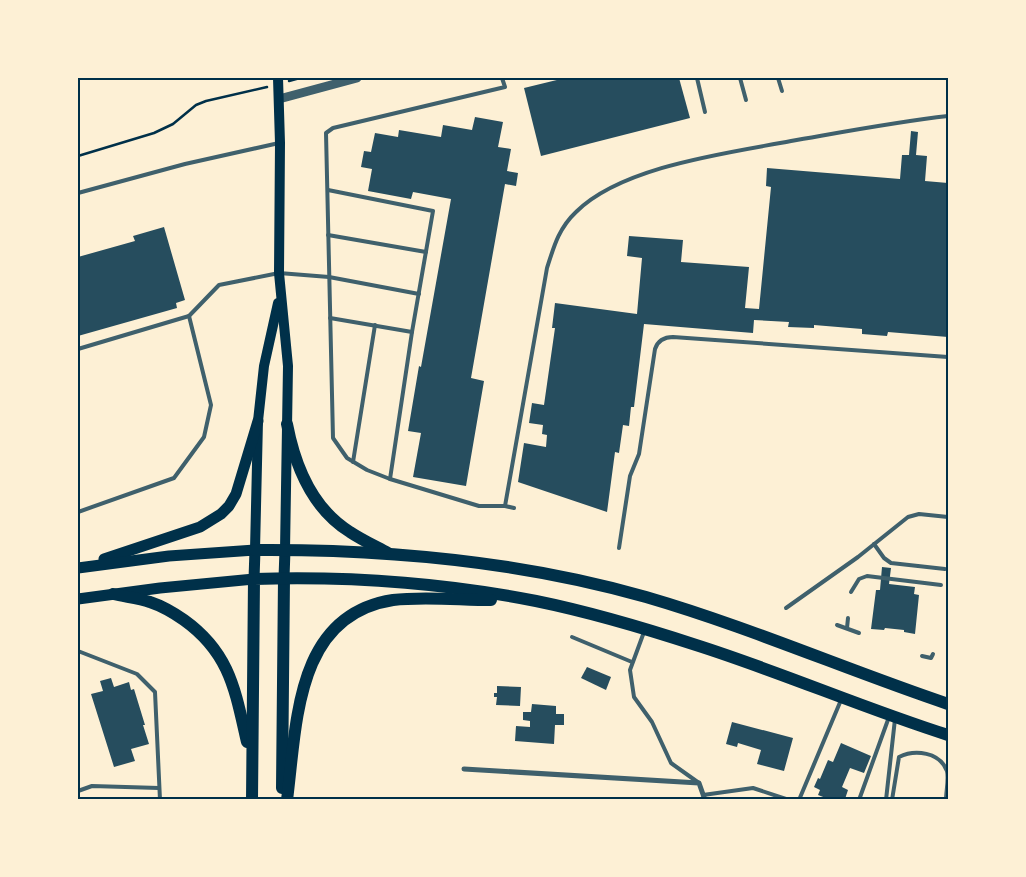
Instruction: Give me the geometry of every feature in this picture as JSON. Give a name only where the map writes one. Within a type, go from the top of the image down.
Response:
[{"type":"highway","points":[[287,424],[291,446],[301,471],[308,486],[326,512],[350,532],[392,555]]},
{"type":"highway","points":[[255,550],[392,555],[492,565],[538,572],[645,597],[720,620],[948,704]]},
{"type":"highway","points":[[283,800],[284,578]]},
{"type":"highway","points":[[252,800],[254,580],[284,578],[402,582],[536,601],[646,629],[698,645],[948,735]]},
{"type":"highway","points":[[113,594],[151,602],[168,610],[194,627],[212,645],[226,667],[233,686],[252,763]]},
{"type":"highway","points":[[287,800],[299,708],[307,677],[316,654],[339,625],[365,608],[393,600],[536,601]]},
{"type":"main road","points":[[278,81],[280,143],[279,273],[288,366],[284,578]]},
{"type":"main road","points":[[78,599],[254,580],[258,421],[264,366],[280,295]]},
{"type":"main road","points":[[78,568],[186,533],[221,514],[229,506],[236,494],[258,421]]},
{"type":"main road","points":[[78,568],[169,556],[255,550]]},
{"type":"street","points":[[279,99],[357,78]]},
{"type":"street","points":[[464,769],[699,783],[704,797]]},
{"type":"lane","points":[[502,78],[505,88],[333,128],[326,133],[333,438],[347,458],[367,470],[390,479],[479,506],[506,506],[514,508]]},
{"type":"lane","points":[[697,78],[705,112]]},
{"type":"lane","points":[[740,78],[746,100]]},
{"type":"lane","points":[[778,78],[782,90]]},
{"type":"lane","points":[[506,506],[547,268],[557,237],[576,211],[606,190],[641,174],[711,156],[900,121],[948,116]]},
{"type":"lane","points":[[78,194],[185,164],[280,143]]},
{"type":"lane","points":[[328,190],[433,211],[412,332],[390,479]]},
{"type":"lane","points":[[328,235],[426,252]]},
{"type":"lane","points":[[78,349],[189,316],[219,286],[279,273],[329,277],[419,294]]},
{"type":"lane","points":[[78,512],[174,478],[204,437],[211,405],[189,316]]},
{"type":"lane","points":[[330,318],[412,332]]},
{"type":"lane","points":[[353,462],[375,325]]},
{"type":"lane","points":[[619,548],[631,472],[640,454],[655,349],[657,344],[664,338],[673,337],[948,357]]},
{"type":"lane","points":[[786,608],[903,521],[914,515],[948,517]]},
{"type":"lane","points":[[948,538],[948,546]]},
{"type":"lane","points":[[874,544],[884,558],[892,563],[945,569]]},
{"type":"lane","points":[[851,592],[859,579],[867,576],[941,584]]},
{"type":"lane","points":[[847,628],[848,618]]},
{"type":"lane","points":[[837,625],[859,633]]},
{"type":"lane","points":[[646,629],[630,670],[634,697],[652,722],[672,763],[699,783]]},
{"type":"lane","points":[[572,637],[632,662]]},
{"type":"lane","points":[[78,651],[137,674],[156,692],[160,800]]},
{"type":"lane","points":[[922,656],[931,658],[934,654]]},
{"type":"lane","points":[[798,800],[842,698]]},
{"type":"lane","points":[[859,800],[893,716]]},
{"type":"lane","points":[[886,800],[893,716]]},
{"type":"lane","points":[[892,800],[899,758],[908,753],[919,752],[929,754],[940,761],[947,772],[946,800]]},
{"type":"lane","points":[[78,791],[92,786],[159,788]]},
{"type":"lane","points":[[704,797],[753,788],[789,800]]},
{"type":"path","points":[[78,156],[154,133],[173,124],[196,105],[206,101],[278,81],[300,78]]},
{"type":"building","points":[[565,78],[679,78],[690,118],[541,156],[524,88]]},
{"type":"building","points":[[475,117],[503,122],[498,147],[511,149],[507,171],[518,173],[516,186],[505,184],[471,378],[484,381],[466,486],[413,477],[421,433],[408,431],[451,199],[413,192],[411,199],[368,191],[372,169],[361,167],[364,151],[371,152],[375,133],[398,137],[399,130],[441,137],[443,125],[472,130]]},
{"type":"building","points":[[911,131],[918,132],[916,155],[927,156],[925,181],[948,183],[948,337],[888,332],[887,336],[862,334],[862,329],[814,325],[814,328],[788,327],[789,322],[754,320],[753,333],[644,324],[634,407],[631,407],[629,426],[623,425],[619,453],[615,452],[607,512],[518,482],[524,443],[546,447],[547,435],[542,434],[543,425],[529,423],[532,403],[544,405],[555,328],[552,328],[555,303],[637,314],[642,258],[627,256],[629,236],[683,240],[681,262],[749,267],[745,308],[759,309],[771,187],[766,186],[767,168],[900,179],[902,155],[909,155]]},
{"type":"building","points":[[164,227],[185,300],[176,303],[177,308],[78,336],[78,257],[135,241],[133,236]]},
{"type":"building","points":[[882,567],[891,568],[889,584],[915,587],[914,594],[919,595],[915,634],[904,632],[904,630],[871,629],[876,590],[880,590]]},
{"type":"building","points":[[587,667],[611,677],[606,690],[581,678]]},
{"type":"building","points":[[111,678],[114,687],[129,682],[131,690],[134,689],[149,744],[131,749],[135,761],[114,767],[91,694],[103,691],[100,681]]},
{"type":"building","points":[[497,686],[521,687],[520,706],[496,705],[497,697],[494,697],[494,693],[497,693]]},
{"type":"building","points":[[532,704],[556,706],[556,714],[564,714],[564,725],[555,725],[554,744],[515,741],[516,726],[530,727],[530,721],[523,720],[523,712],[531,712]]},
{"type":"building","points":[[732,722],[793,738],[784,771],[757,764],[761,750],[738,743],[737,747],[726,744]]},
{"type":"building","points":[[841,743],[871,756],[864,773],[850,768],[842,787],[848,790],[845,799],[831,800],[818,795],[820,790],[814,787],[818,778],[820,779],[828,760],[833,762]]}]
